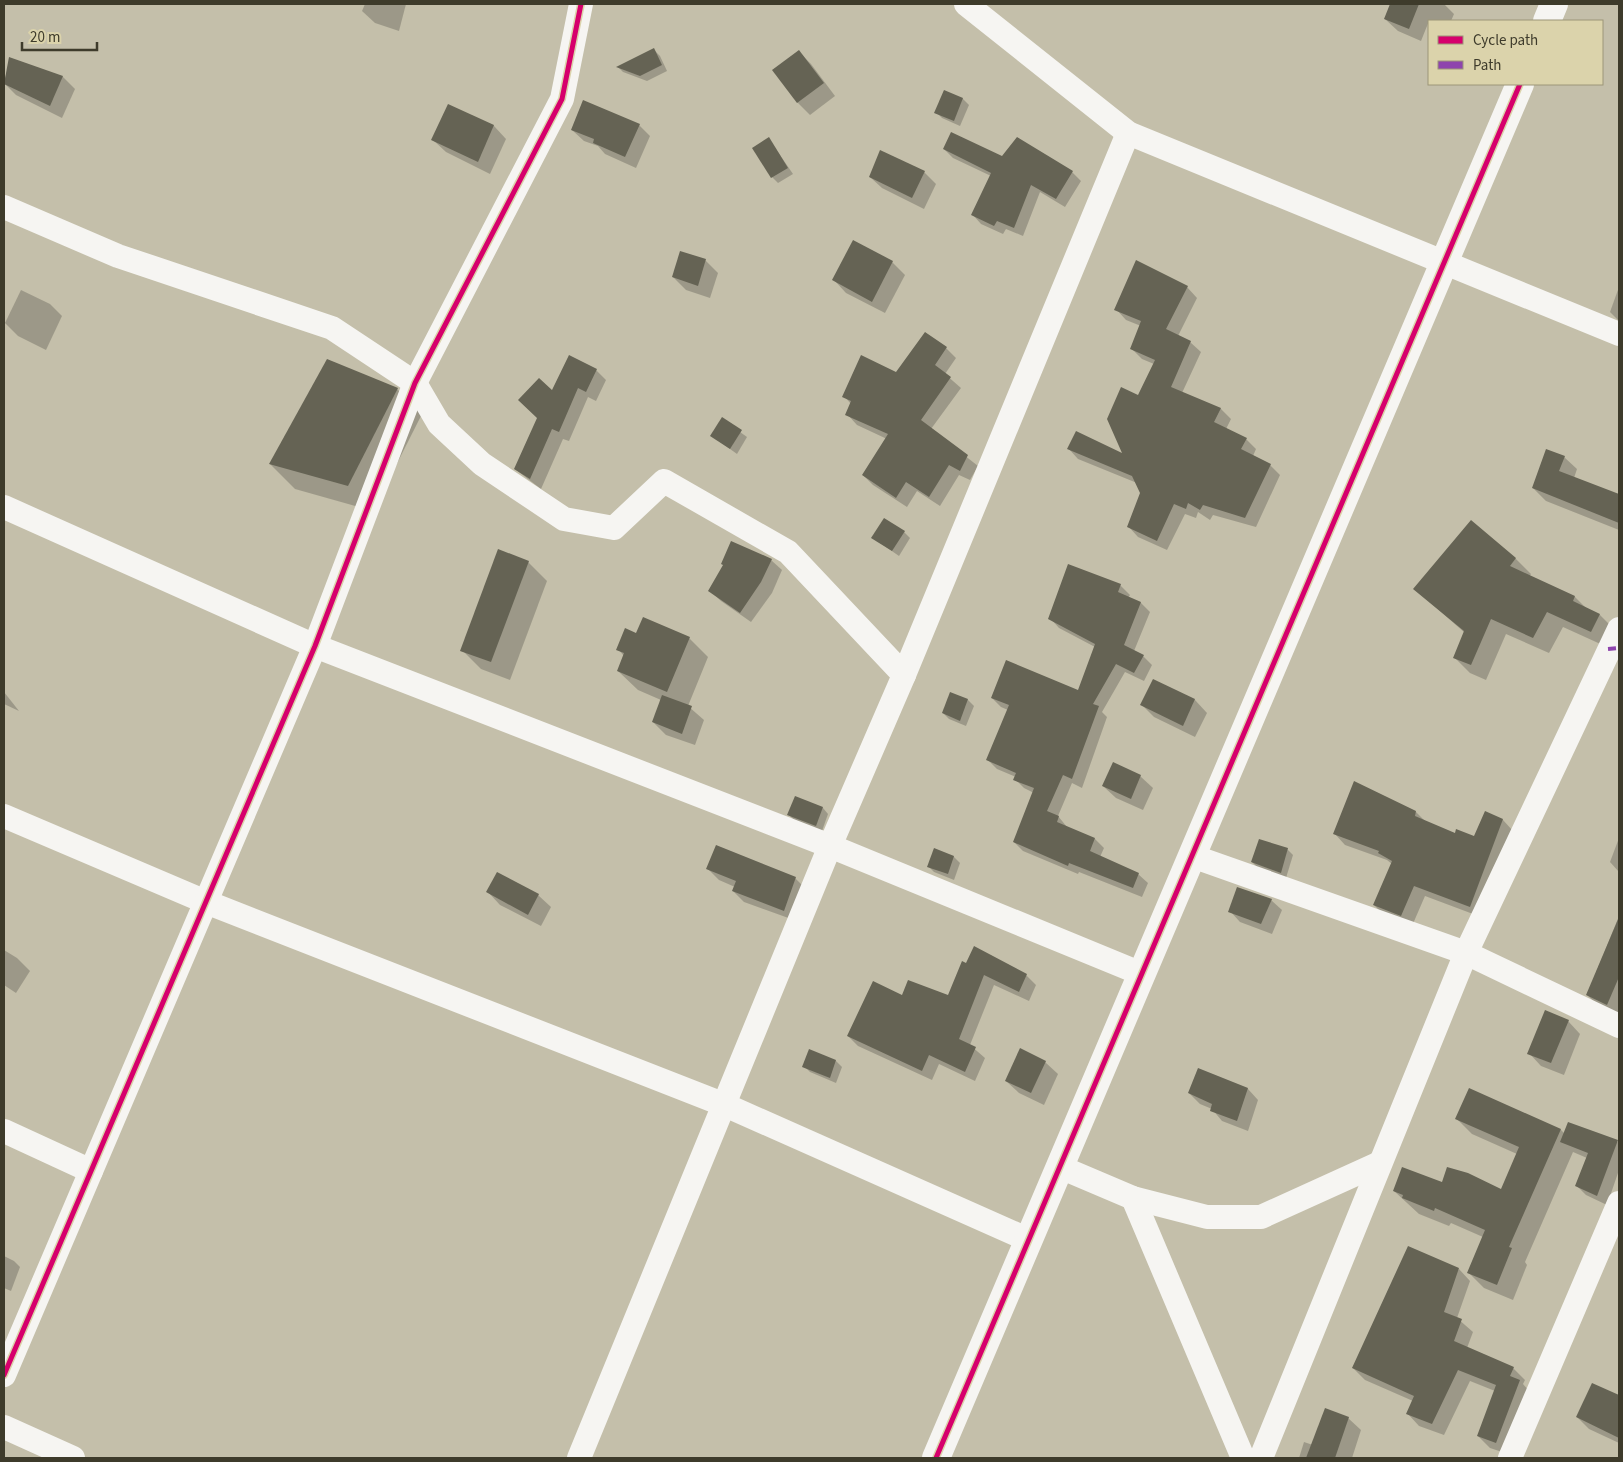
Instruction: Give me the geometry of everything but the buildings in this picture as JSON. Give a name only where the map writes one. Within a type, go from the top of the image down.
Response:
[{"type":"street","points":[[4,1375],[315,646],[415,383],[562,99],[581,4]]},
{"type":"street","points":[[966,4],[1128,133],[1445,261],[1619,334]]},
{"type":"street","points":[[1547,20],[1554,4]]},
{"type":"street","points":[[936,1458],[1520,85]]},
{"type":"street","points":[[580,1458],[830,846],[904,675],[1128,133]]},
{"type":"street","points":[[4,207],[118,256],[332,328],[415,383],[439,424],[482,464],[564,519],[614,528],[664,481],[788,552],[904,675]]},
{"type":"street","points":[[4,508],[315,646],[830,846],[1142,974]]},
{"type":"street","points":[[1261,1458],[1466,953],[1619,629]]},
{"type":"street","points":[[4,816],[206,902],[725,1105],[1029,1240]]},
{"type":"street","points":[[1192,856],[1466,953],[1619,1026]]},
{"type":"street","points":[[4,1132],[91,1171]]},
{"type":"street","points":[[1060,1167],[1133,1198],[1207,1217],[1260,1217],[1380,1163]]},
{"type":"street","points":[[1133,1198],[1243,1458]]},
{"type":"street","points":[[1510,1458],[1619,1203]]},
{"type":"street","points":[[4,1427],[73,1458]]},
{"type":"marked path","points":[[1608,649],[1619,648]]},
{"type":"cycle path","points":[[4,1375],[315,646],[415,383],[562,99],[581,4]]},
{"type":"cycle path","points":[[936,1458],[1520,85]]}]
